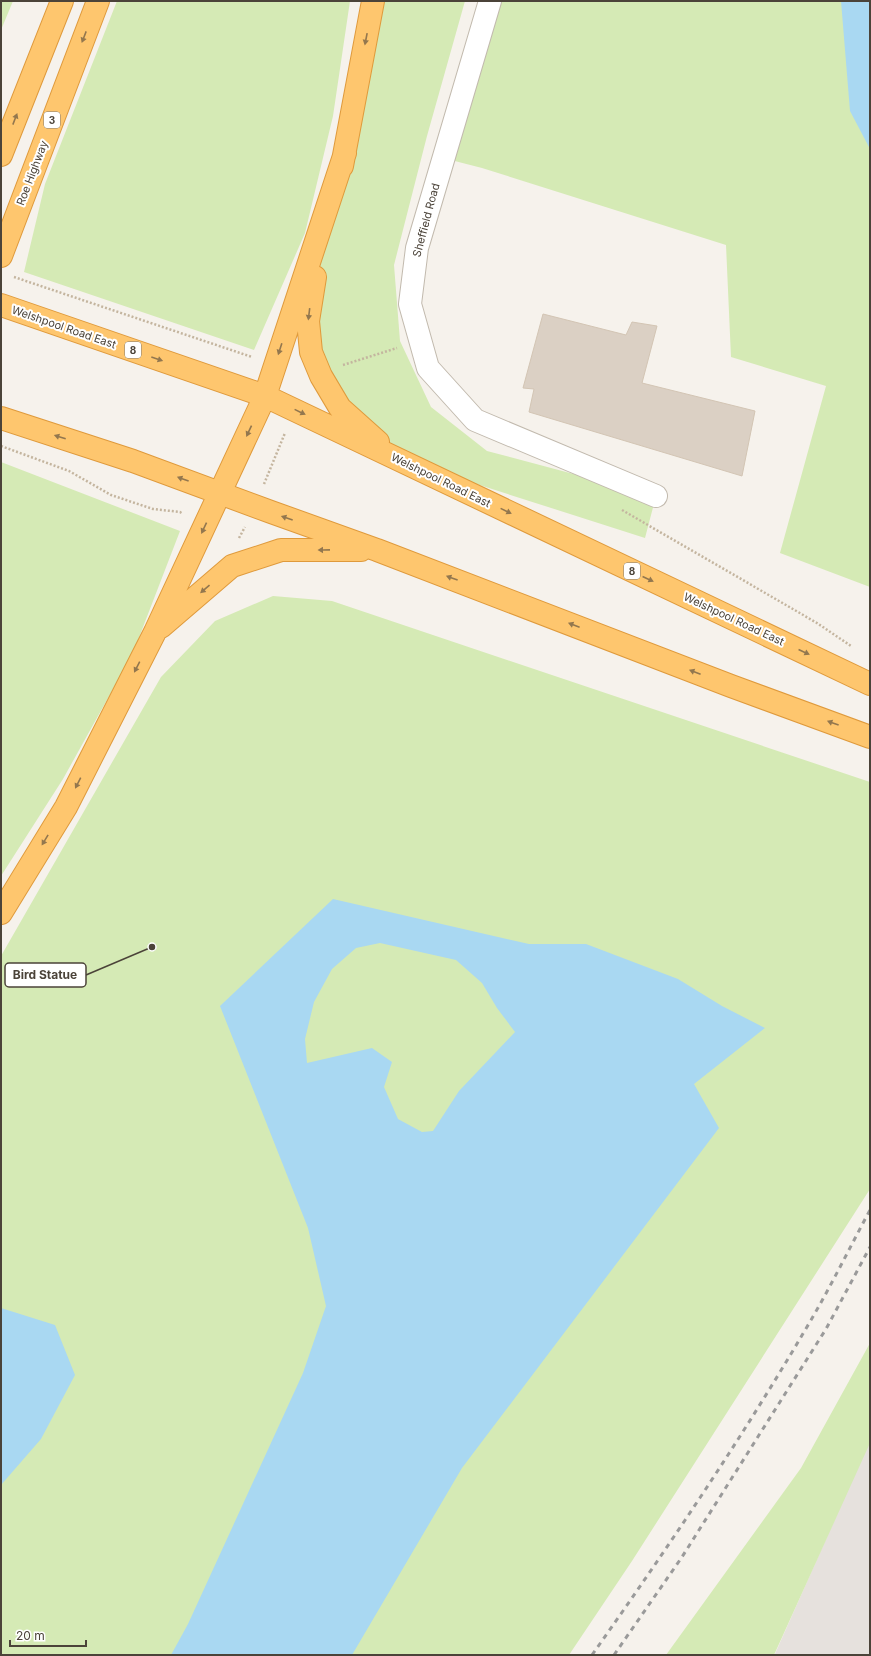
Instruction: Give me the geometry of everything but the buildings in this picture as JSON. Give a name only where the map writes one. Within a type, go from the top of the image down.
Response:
[{"type":"highway","points":[[1,156],[62,1]]},
{"type":"highway","name":"Roe Highway","points":[[5,257],[98,1]]},
{"type":"highway","points":[[374,1],[345,153],[312,288],[308,321],[311,352],[321,376],[340,408],[395,458]]},
{"type":"highway","points":[[1,914],[66,807],[155,632],[265,396],[345,153]]},
{"type":"highway","name":"Welshpool Road East","points":[[1,305],[265,396],[870,684]]},
{"type":"highway","points":[[1,418],[134,461],[220,492],[377,550],[731,686],[870,737]]},
{"type":"highway","points":[[155,632],[232,566],[281,550],[377,550]]},
{"type":"lane","name":"Sheffield Road","points":[[490,1],[417,248],[410,304],[428,368],[475,420],[656,496]]},
{"type":"path","points":[[5,257],[275,365]]},
{"type":"path","points":[[237,542],[255,506],[295,410]]},
{"type":"path","points":[[1,446],[68,471],[111,495],[153,509],[180,512],[204,528]]},
{"type":"shaded area","points":[[870,1440],[870,1655],[774,1655],[775,1654]]},
{"type":"green space","points":[[1,1],[13,1],[1,30]]},
{"type":"green space","points":[[117,1],[350,1],[333,116],[305,233],[254,350],[24,272],[45,184]]},
{"type":"green space","points":[[373,1],[465,1],[427,136],[394,265],[400,341],[431,407],[487,451],[656,496],[645,538],[395,458],[321,376],[312,288]]},
{"type":"green space","points":[[490,1],[870,1],[870,587],[780,553],[826,386],[731,357],[726,245],[482,168],[443,158]]},
{"type":"green space","points":[[1,462],[180,531],[133,653],[63,779],[1,876]]},
{"type":"green space","points":[[273,596],[332,601],[870,782],[870,1189],[632,1561],[569,1655],[1,1655],[1,956],[161,677],[215,621]]},
{"type":"green space","points":[[870,1343],[870,1443],[774,1655],[666,1655],[801,1468]]},
{"type":"water","points":[[841,1],[870,1],[870,149],[850,111]]},
{"type":"water","points":[[333,899],[529,944],[586,944],[678,979],[722,1006],[765,1028],[694,1084],[719,1128],[462,1468],[352,1655],[171,1655],[188,1624],[303,1373],[326,1306],[308,1228],[220,1006]],"holes":[[[380,943],[456,960],[482,983],[497,1008],[515,1032],[459,1091],[433,1131],[422,1132],[398,1119],[384,1087],[392,1062],[372,1048],[307,1063],[305,1039],[314,1002],[332,969],[356,948]]]},
{"type":"water","points":[[1,1308],[55,1325],[75,1375],[41,1439],[1,1485]]},
{"type":"railway","points":[[592,1655],[733,1448],[786,1363],[819,1306],[870,1210]]},
{"type":"railway","points":[[614,1655],[682,1557],[826,1329],[870,1247]]},
{"type":"place","name":"Bird Statue","points":[[152,947]]}]
